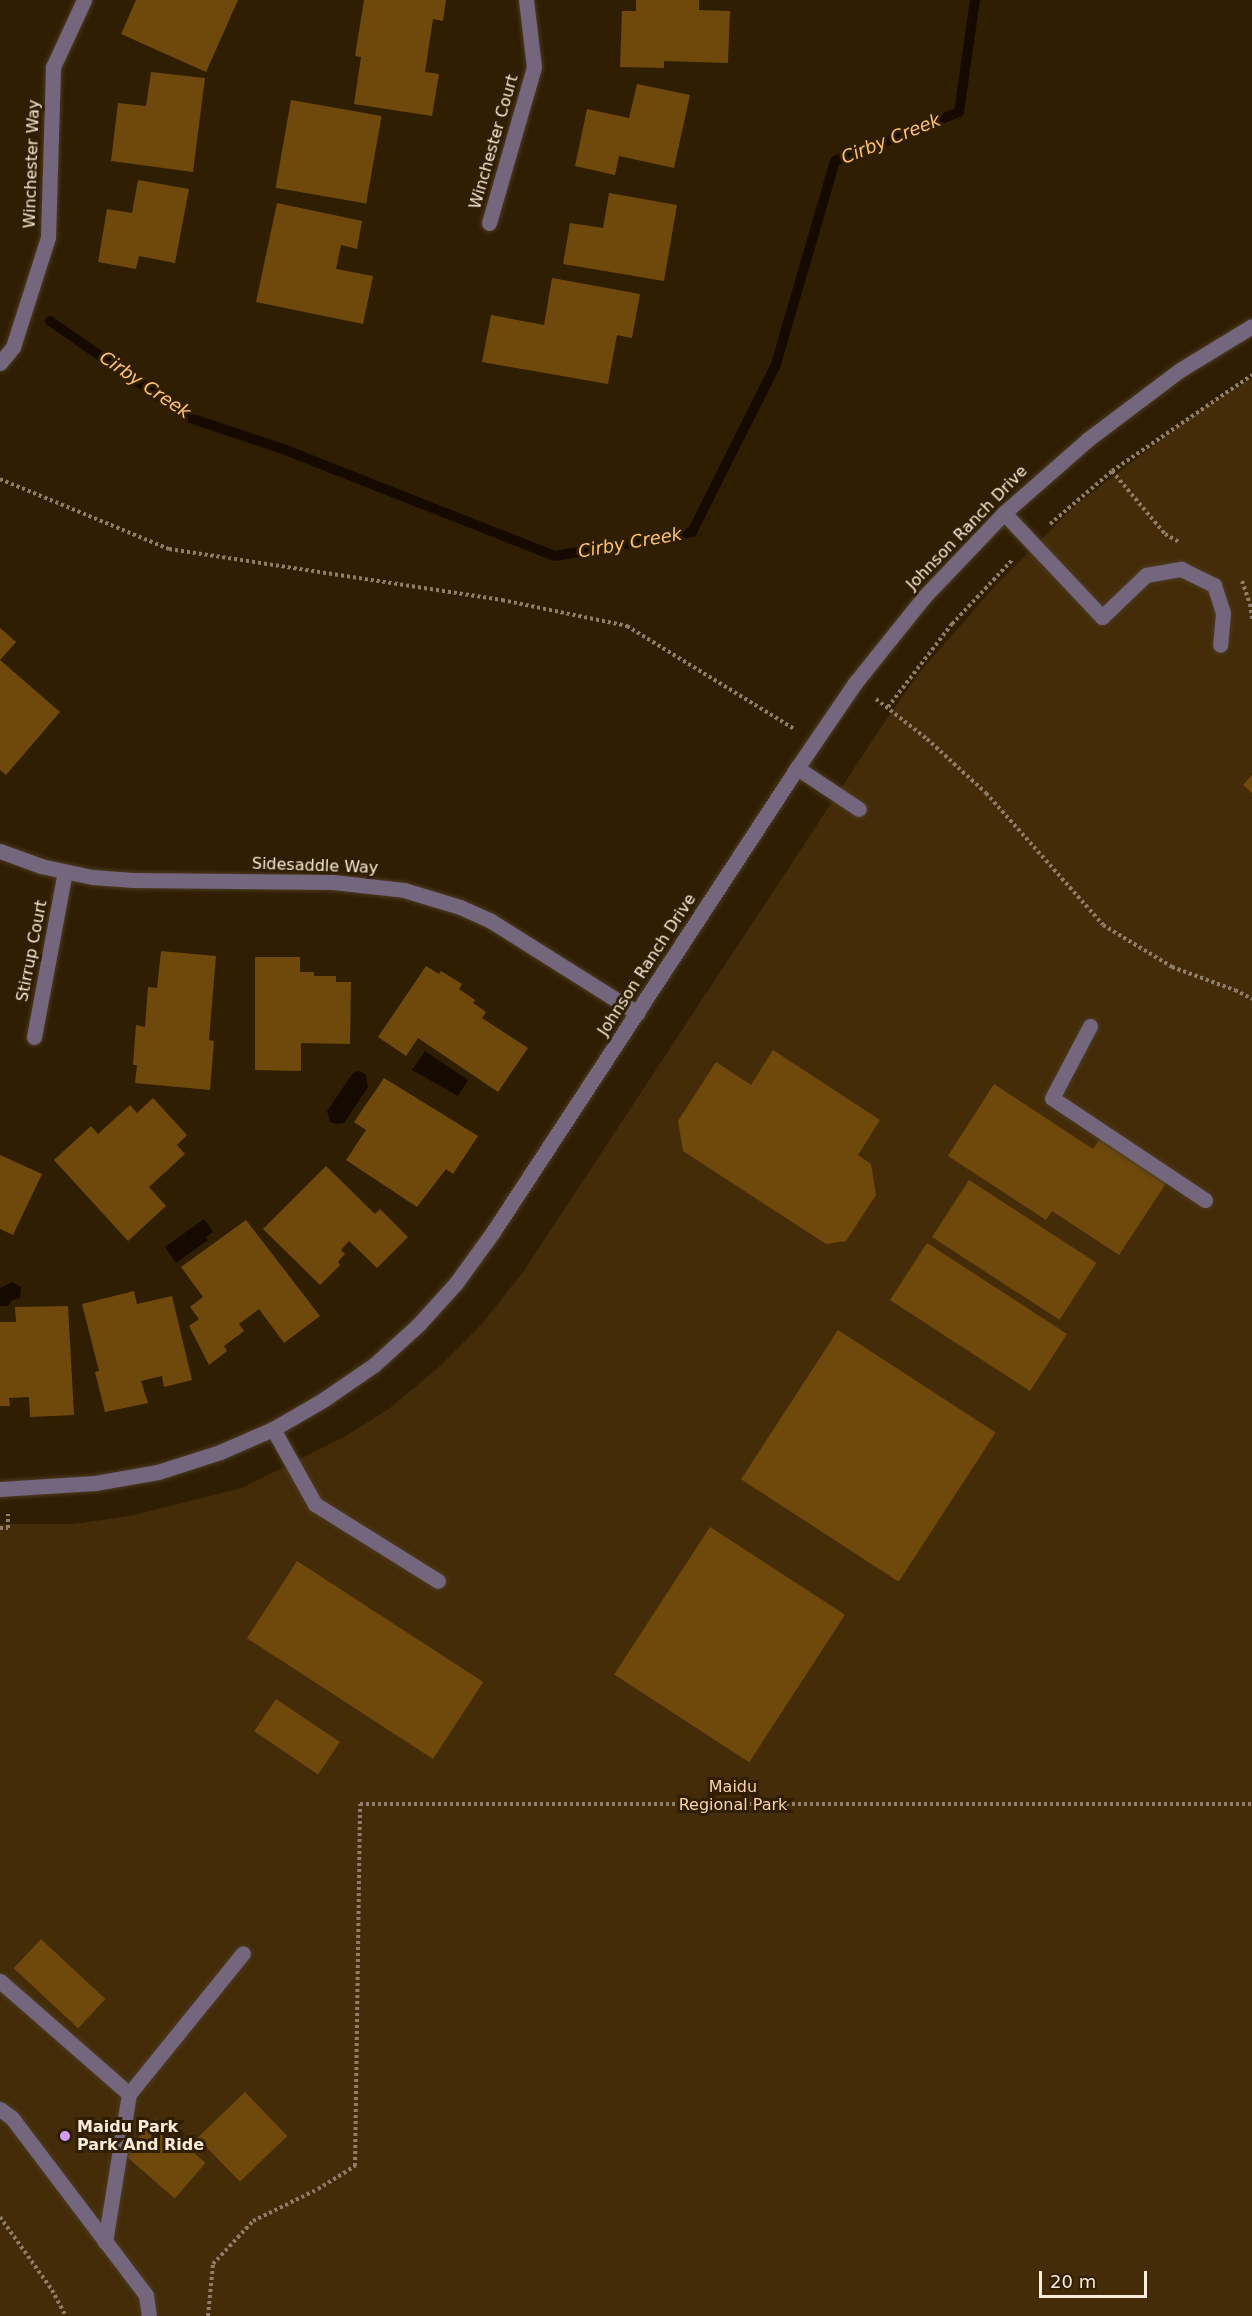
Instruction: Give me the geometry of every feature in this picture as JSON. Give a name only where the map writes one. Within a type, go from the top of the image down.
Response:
[{"type":"street","name":"Winchester Way","points":[[0,363],[12,347],[48,237],[53,68],[84,0]]},
{"type":"street","name":"Winchester Court","points":[[489,223],[534,68],[526,0]]},
{"type":"street","name":"Johnson Ranch Drive","points":[[0,1489],[95,1484],[158,1472],[220,1452],[273,1429],[323,1400],[374,1365],[419,1324],[456,1283],[637,1013],[797,768],[855,683],[922,598],[1004,513],[1045,475],[1130,406],[1252,326]]},
{"type":"street","points":[[1004,513],[1102,617],[1146,575],[1181,569],[1214,585],[1223,613],[1220,645]]},
{"type":"street","points":[[797,768],[859,809]]},
{"type":"street","name":"Sidesaddle Way","points":[[0,851],[65,872],[133,880],[333,882],[404,890],[460,907],[491,921],[637,1013]]},
{"type":"street","name":"Stirrup Court","points":[[34,1037],[65,872]]},
{"type":"street","points":[[1090,1026],[1052,1098],[1205,1200]]},
{"type":"street","points":[[273,1429],[315,1504],[438,1581]]},
{"type":"street","points":[[105,2242],[129,2094],[243,1953]]},
{"type":"street","points":[[0,1981],[129,2094]]},
{"type":"street","points":[[0,2109],[12,2118],[146,2295],[149,2316]]},
{"type":"path","points":[[0,479],[170,549],[502,600],[627,626],[815,742]]},
{"type":"path","points":[[855,683],[927,739],[986,793],[1103,925],[1172,967],[1235,990],[1252,999]]},
{"type":"path","points":[[208,2316],[213,2264],[253,2221],[318,2189],[355,2166],[360,1804],[1252,1804]]},
{"type":"path","points":[[0,2217],[52,2290],[66,2316]]},
{"type":"green space","name":"Maidu Regional Park","points":[[1252,378],[1252,2316],[0,2316],[0,1524],[73,1524],[130,1516],[242,1488],[346,1436],[390,1408],[438,1368],[482,1324],[523,1272],[919,673],[996,585],[1076,505],[1200,410]]},
{"type":"shaded area","points":[[425,1051],[468,1080],[458,1096],[412,1070]]},
{"type":"shaded area","points":[[358,1071],[366,1074],[368,1087],[344,1123],[330,1122],[327,1111],[353,1073]]},
{"type":"shaded area","points":[[204,1219],[213,1232],[206,1237],[208,1240],[176,1263],[165,1247]]},
{"type":"shaded area","points":[[12,1282],[21,1287],[20,1298],[12,1300],[8,1306],[0,1306],[0,1288]]},
{"type":"building","points":[[136,0],[238,0],[206,72],[121,34]]},
{"type":"building","points":[[364,0],[446,0],[443,21],[433,19],[425,72],[439,74],[432,116],[354,104],[361,57],[355,56]]},
{"type":"building","points":[[636,0],[699,0],[699,10],[730,11],[728,63],[664,61],[664,68],[620,67],[622,11],[636,11]]},
{"type":"building","points":[[151,72],[205,78],[193,172],[111,161],[118,103],[146,106]]},
{"type":"building","points":[[637,84],[690,95],[674,168],[619,156],[615,175],[575,166],[587,109],[629,118]]},
{"type":"building","points":[[291,100],[382,116],[366,204],[276,188]]},
{"type":"building","points":[[138,180],[189,189],[175,263],[139,256],[136,269],[98,262],[107,209],[132,213]]},
{"type":"building","points":[[609,193],[677,205],[664,281],[563,264],[570,223],[603,228]]},
{"type":"building","points":[[277,203],[362,221],[357,249],[341,245],[336,269],[373,276],[363,324],[256,302]]},
{"type":"building","points":[[552,278],[640,294],[632,338],[617,335],[608,384],[482,362],[491,315],[544,325]]},
{"type":"building","points":[[0,628],[16,642],[0,660]]},
{"type":"building","points":[[0,660],[60,712],[6,775],[0,770]]},
{"type":"building","points":[[1252,775],[1252,793],[1243,785]]},
{"type":"building","points":[[161,951],[216,956],[209,1040],[214,1041],[210,1090],[135,1083],[137,1065],[133,1065],[136,1025],[145,1027],[148,987],[157,988]]},
{"type":"building","points":[[255,957],[300,957],[300,972],[314,972],[314,976],[336,976],[336,982],[351,982],[350,1044],[301,1043],[301,1071],[255,1070]]},
{"type":"building","points":[[426,966],[439,974],[441,971],[462,984],[459,989],[475,1000],[473,1003],[486,1012],[482,1018],[528,1048],[498,1092],[418,1038],[406,1056],[378,1037]]},
{"type":"building","points":[[773,1050],[880,1120],[858,1155],[871,1164],[876,1195],[846,1241],[826,1244],[683,1151],[678,1121],[716,1062],[751,1085]]},
{"type":"building","points":[[384,1078],[478,1136],[453,1174],[446,1169],[417,1207],[346,1160],[366,1130],[354,1122]]},
{"type":"building","points":[[994,1084],[1093,1149],[1100,1139],[1167,1182],[1119,1255],[1052,1211],[1046,1220],[948,1156]]},
{"type":"building","points":[[153,1098],[187,1135],[177,1145],[185,1154],[149,1187],[166,1206],[128,1241],[54,1160],[91,1126],[98,1134],[130,1105],[137,1113]]},
{"type":"building","points":[[0,1155],[42,1174],[13,1235],[0,1229]]},
{"type":"building","points":[[326,1166],[375,1214],[380,1209],[408,1237],[377,1268],[349,1241],[341,1250],[345,1254],[338,1262],[340,1265],[320,1285],[263,1229]]},
{"type":"building","points":[[969,1180],[1096,1263],[1059,1320],[932,1237]]},
{"type":"building","points":[[246,1220],[320,1316],[284,1343],[259,1309],[239,1324],[244,1331],[224,1346],[227,1351],[209,1365],[189,1326],[199,1319],[190,1307],[203,1297],[181,1267]]},
{"type":"building","points":[[927,1243],[1067,1334],[1030,1391],[890,1300]]},
{"type":"building","points":[[134,1291],[137,1304],[172,1296],[192,1380],[164,1387],[162,1376],[141,1381],[148,1403],[105,1412],[95,1372],[99,1371],[82,1304]]},
{"type":"building","points":[[68,1306],[74,1415],[30,1417],[29,1397],[9,1398],[10,1406],[0,1406],[0,1322],[16,1322],[15,1307]]},
{"type":"building","points":[[838,1330],[996,1432],[899,1582],[741,1479]]},
{"type":"building","points":[[710,1527],[845,1615],[749,1762],[614,1675]]},
{"type":"building","points":[[297,1561],[483,1682],[433,1759],[247,1638]]},
{"type":"building","points":[[276,1699],[340,1742],[318,1774],[254,1731]]},
{"type":"building","points":[[41,1939],[105,1999],[78,2028],[14,1968]]},
{"type":"building","points":[[245,2092],[287,2136],[240,2182],[198,2138]]},
{"type":"building","points":[[155,2119],[206,2163],[175,2198],[124,2154]]},
{"type":"waterway","name":"Cirby Creek","points":[[50,321],[190,418],[283,449],[555,556],[692,532],[776,364],[835,161],[959,112],[975,0]]},
{"type":"place","name":"Maidu Park Park And Ride","points":[[65,2136]]}]
